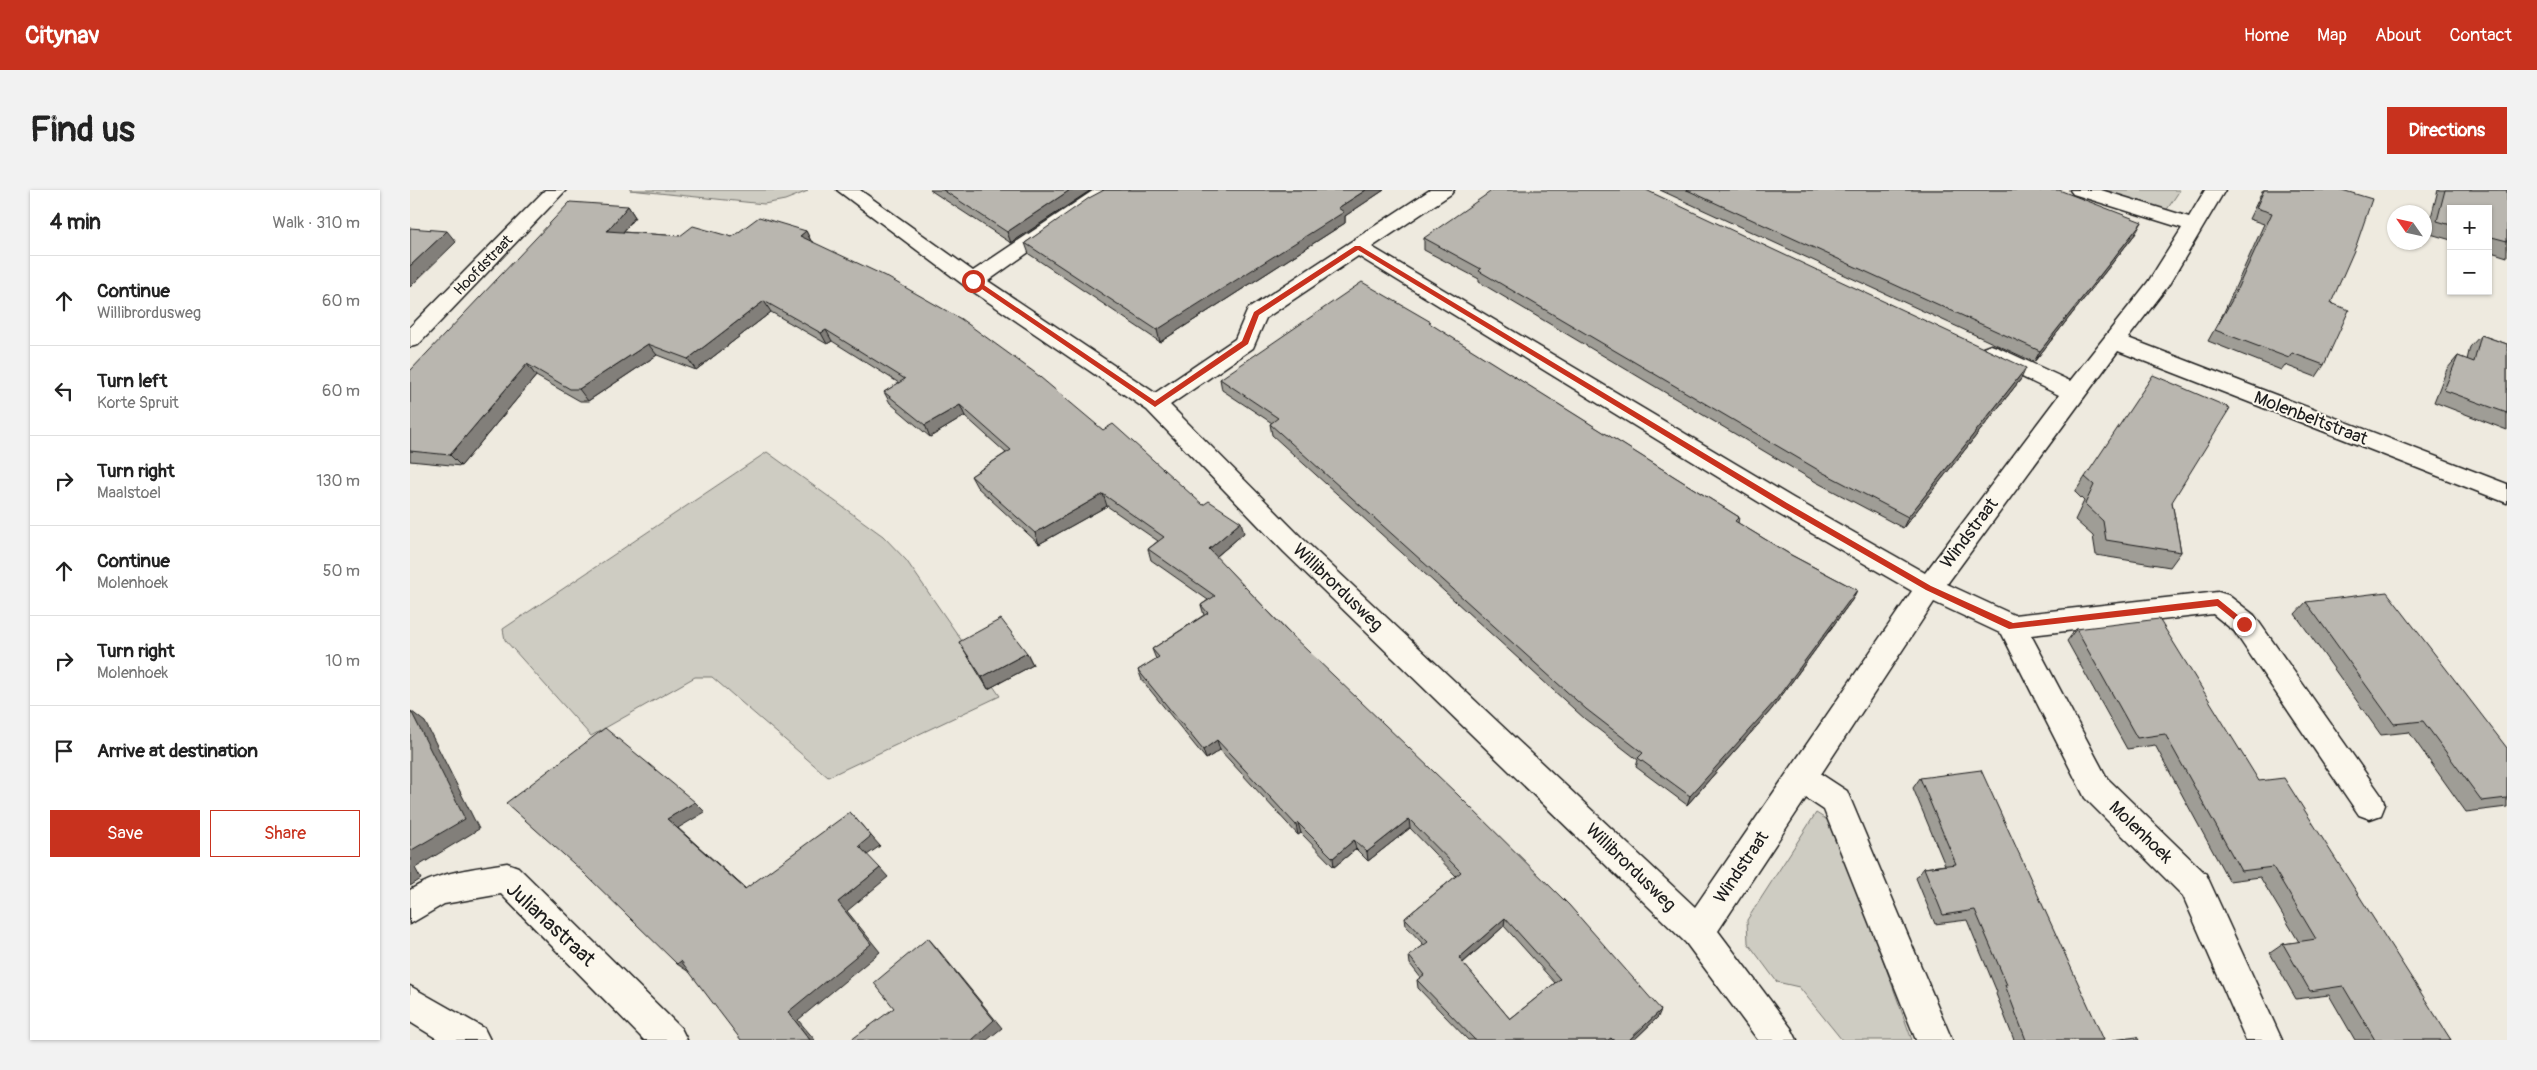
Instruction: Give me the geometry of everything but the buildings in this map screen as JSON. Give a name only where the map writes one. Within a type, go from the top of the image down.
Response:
[{"type":"street","name":"Hoofdstraat","points":[[410,340],[556,190]]},
{"type":"street","name":"Willibrordusweg","points":[[847,190],[973,281],[1155,404],[1293,545],[1698,932],[1780,1040]]},
{"type":"street","points":[[973,281],[1084,204],[1109,190]]},
{"type":"street","points":[[1155,404],[1245,342],[1256,314],[1444,190]]},
{"type":"street","points":[[2080,190],[2194,225]]},
{"type":"street","name":"Windstraat","points":[[1698,932],[1929,588],[2074,392],[2157,286],[2215,190]]},
{"type":"street","points":[[1358,247],[1784,505],[1929,588],[2012,626],[2218,603],[2244,624],[2370,805]]},
{"type":"street","name":"Molenbeltstraat","points":[[2115,341],[2507,494]]},
{"type":"street","points":[[1975,346],[2074,392]]},
{"type":"street","name":"Molenhoek","points":[[2012,626],[2096,788],[2195,885],[2264,1040]]},
{"type":"street","points":[[1801,778],[1836,801],[1934,1040]]},
{"type":"street","name":"Julianastraat","points":[[410,908],[438,890],[507,878],[669,1040]]},
{"type":"street","points":[[410,1003],[472,1040]]},
{"type":"shaded area","points":[[630,190],[808,191],[785,200],[764,204]]},
{"type":"shaded area","points":[[2099,190],[2180,190],[2166,211]]},
{"type":"shaded area","points":[[767,452],[883,536],[906,560],[1000,696],[828,777],[712,677],[695,677],[591,736],[505,640],[503,629]]},
{"type":"shaded area","points":[[1816,813],[1834,824],[1912,1040],[1842,1040],[1799,987],[1777,982],[1748,943],[1747,920]]},
{"type":"route","points":[[973,281],[1155,404],[1245,342],[1256,314],[1358,247],[1784,505],[1929,588],[2012,626],[2053,623],[2218,603],[2244,624]]}]
